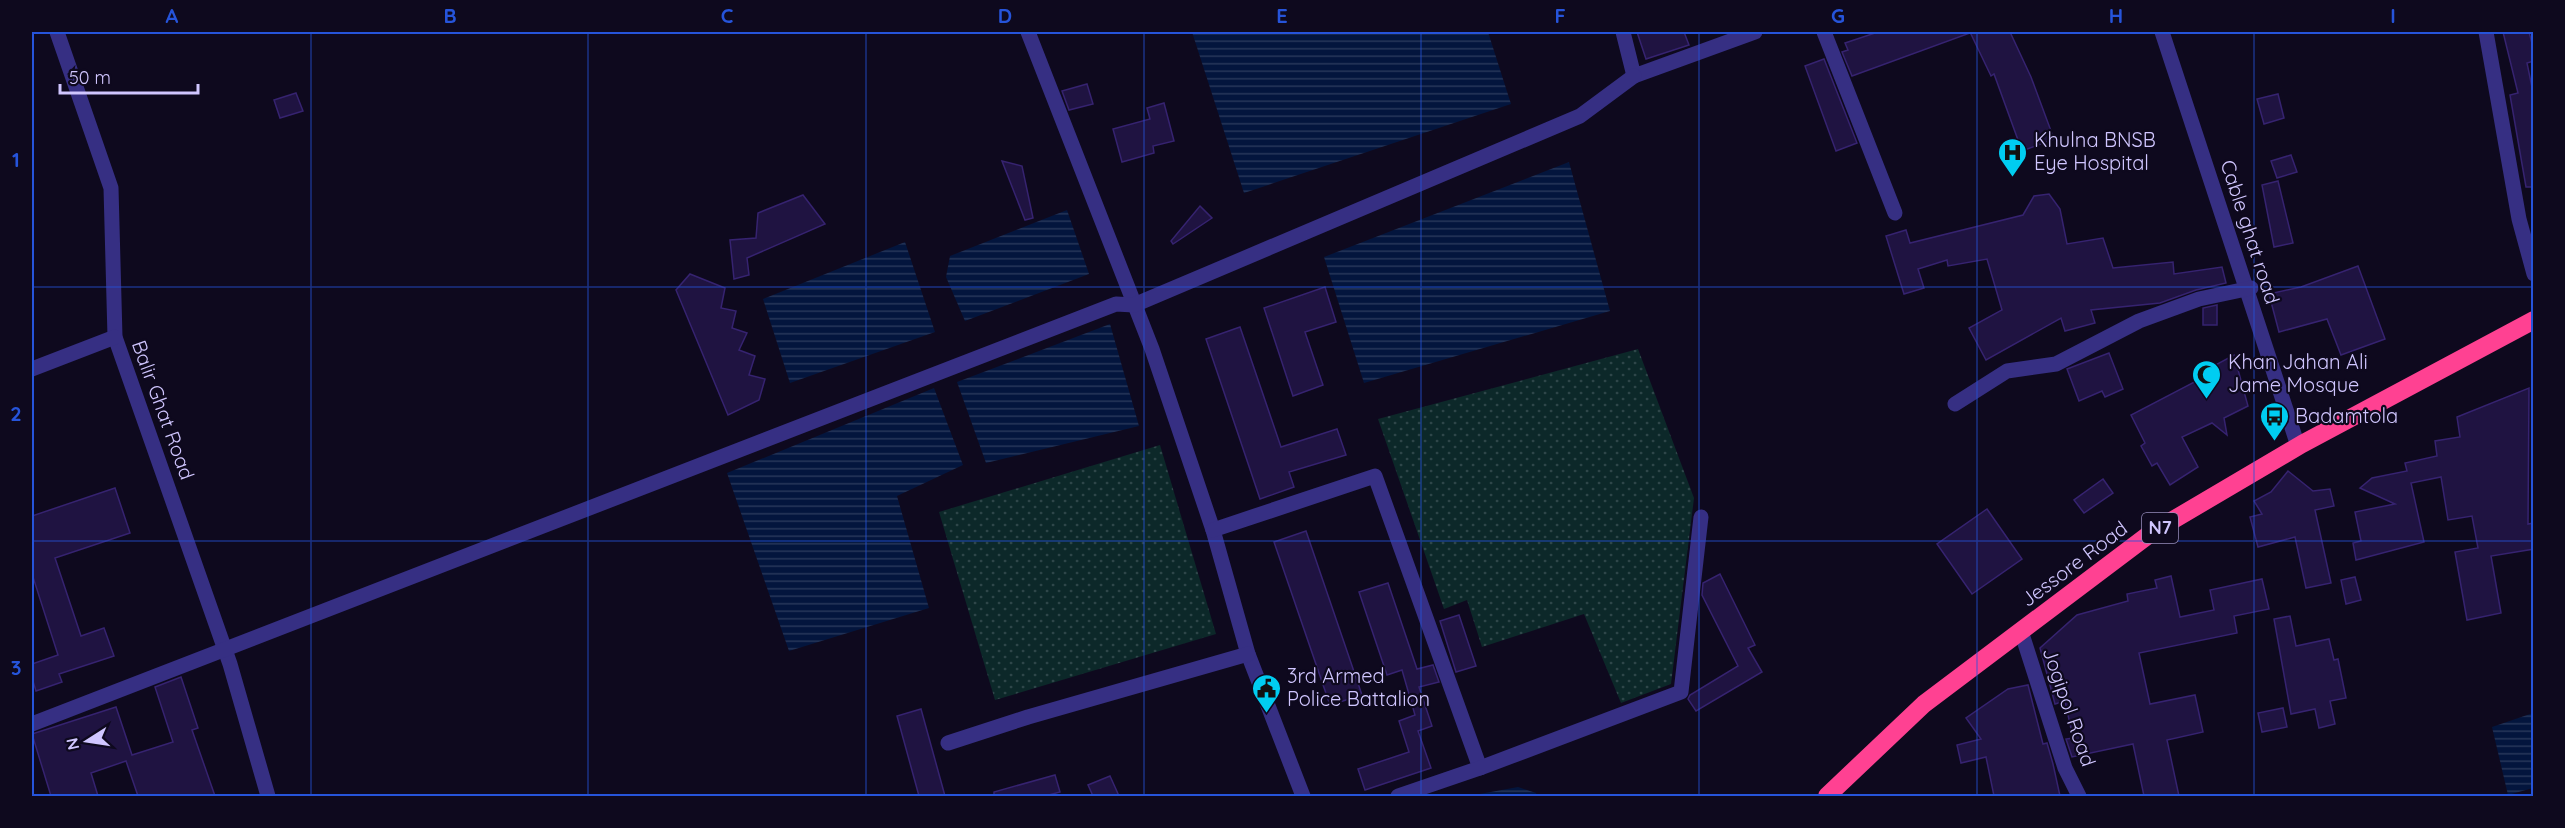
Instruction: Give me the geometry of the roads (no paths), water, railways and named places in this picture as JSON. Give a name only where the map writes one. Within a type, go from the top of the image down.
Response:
[{"type":"highway","name":"Jessore Road","points":[[1827,796],[1843,790],[1924,704],[2151,533],[2300,445],[2534,320]]},
{"type":"street","name":"Balir Ghat Road","points":[[48,32],[103,189],[112,338],[222,652],[268,796]]},
{"type":"street","name":"Balir Ghat Road","points":[[57,32],[111,188],[112,338]]},
{"type":"street","points":[[1028,32],[1134,305],[1213,530],[1248,654],[1303,796]]},
{"type":"street","points":[[1623,32],[1634,76]]},
{"type":"street","points":[[32,724],[1116,304],[1134,305],[1580,116],[1634,76],[1755,32]]},
{"type":"street","points":[[1824,32],[1895,213]]},
{"type":"street","name":"Cable ghat road","points":[[2162,32],[2300,445]]},
{"type":"street","name":"Cable ghat road","points":[[2168,32],[2249,289]]},
{"type":"street","points":[[2486,32],[2519,219],[2534,274]]},
{"type":"street","points":[[1955,404],[2007,371],[2056,364],[2139,321],[2199,299],[2249,289]]},
{"type":"street","points":[[32,369],[112,338]]},
{"type":"street","points":[[1213,530],[1375,476],[1480,768]]},
{"type":"street","points":[[1398,796],[1480,768],[1681,692],[1701,517]]},
{"type":"street","name":"Jogipol Road","points":[[2021,631],[2065,768],[2079,796]]},
{"type":"street","name":"Balir Ghat Road","points":[[222,652],[260,796]]},
{"type":"street","points":[[948,743],[1028,717],[1248,654]]},
{"type":"water","points":[[1192,32],[1488,32],[1511,104],[1244,193]]},
{"type":"water","points":[[1569,162],[1610,311],[1364,383],[1324,257]]},
{"type":"water","points":[[1067,210],[1089,274],[965,321],[946,277],[950,256]]},
{"type":"water","points":[[905,242],[935,332],[790,383],[763,299]]},
{"type":"water","points":[[1110,324],[1139,426],[986,463],[957,382]]},
{"type":"water","points":[[934,388],[963,465],[897,496],[929,608],[789,651],[727,473]]},
{"type":"water","points":[[2533,713],[2533,788],[2508,795],[2492,727]]},
{"type":"water","points":[[1518,787],[1536,793],[1537,796],[1469,796]]},
{"type":"place","name":"Khulna BNSB Eye Hospital","points":[[2013,178]]},
{"type":"place","name":"Khan Jahan Ali Jame Mosque","points":[[2207,400]]},
{"type":"place","name":"Badamtola","points":[[2274,442]]},
{"type":"place","name":"3rd Armed Police Battalion","points":[[1266,714]]}]
